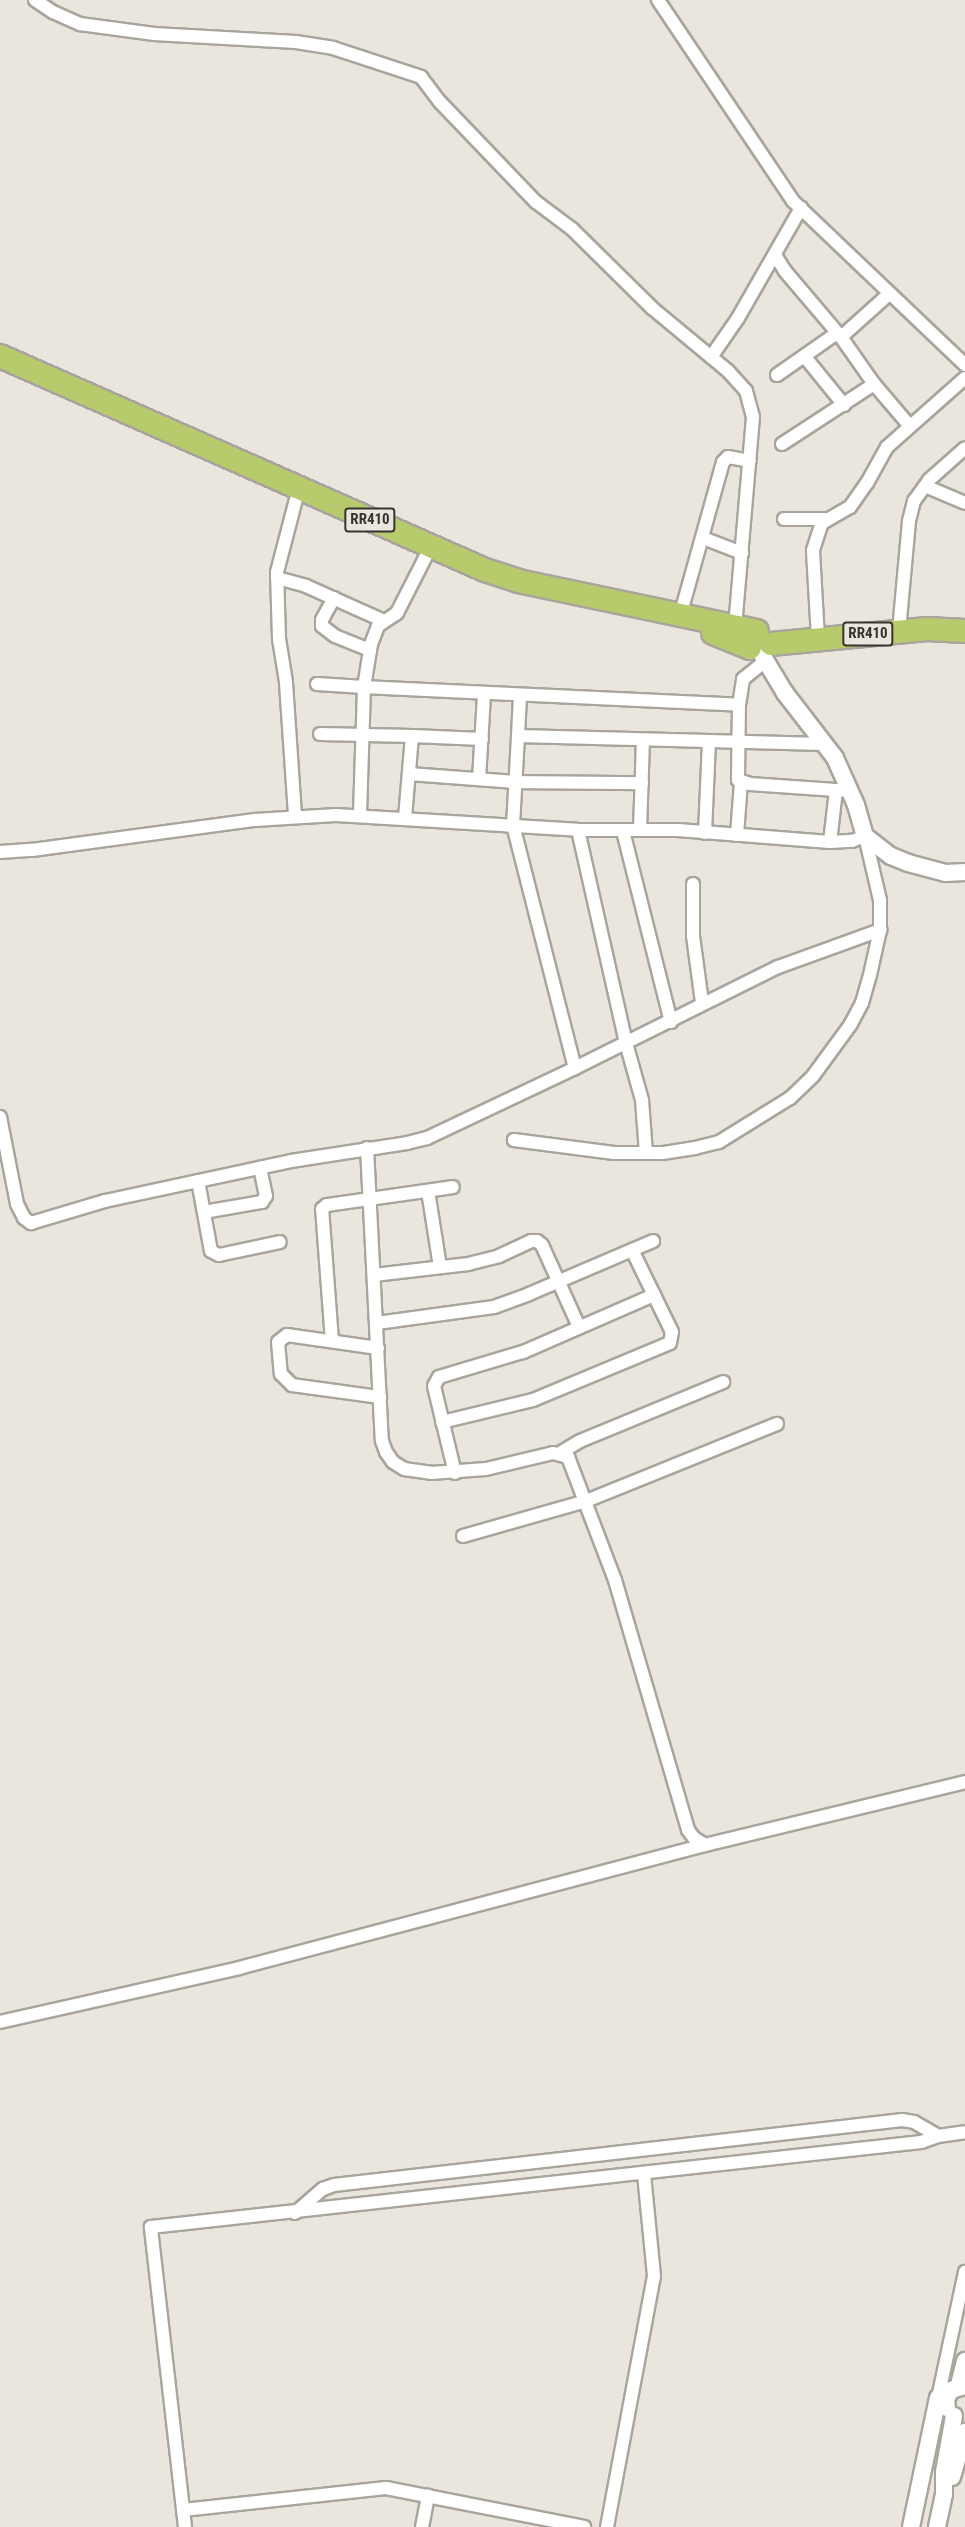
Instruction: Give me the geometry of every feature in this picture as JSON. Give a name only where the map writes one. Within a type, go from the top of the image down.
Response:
[{"type":"highway","name":"RR410","points":[[0,356],[485,570],[518,581],[680,616],[735,625],[761,647]]},
{"type":"highway","name":"RR410","points":[[0,368],[426,556],[517,591],[714,633],[761,647],[818,638],[898,631],[927,629],[965,631]]},
{"type":"street","points":[[35,0],[53,12],[80,24],[154,34],[296,42],[333,48],[421,77],[440,102],[536,202],[572,229],[652,308],[711,357],[746,392],[753,417],[735,625]]},
{"type":"street","points":[[658,0],[784,189],[889,294],[965,365]]},
{"type":"street","points":[[711,357],[738,318],[801,208]]},
{"type":"street","points":[[775,255],[785,271],[839,335],[874,384],[909,425]]},
{"type":"street","points":[[777,375],[839,335],[889,294]]},
{"type":"street","points":[[805,357],[844,405]]},
{"type":"street","points":[[784,519],[826,519],[850,507],[888,447],[909,425],[965,378]]},
{"type":"street","points":[[782,444],[874,384]]},
{"type":"street","points":[[898,631],[909,521],[915,501],[925,486],[965,448]]},
{"type":"street","points":[[680,616],[723,462],[730,457],[750,461]]},
{"type":"street","points":[[925,486],[965,503]]},
{"type":"street","points":[[295,815],[286,682],[279,639],[277,578],[296,499]]},
{"type":"street","points":[[818,638],[813,550],[820,528],[826,519]]},
{"type":"street","points":[[703,538],[742,553]]},
{"type":"street","points":[[360,814],[364,687],[370,650],[378,626],[397,614],[426,556]]},
{"type":"street","points":[[277,578],[334,598],[384,621]]},
{"type":"street","points":[[334,598],[322,620],[322,626],[335,636],[370,650]]},
{"type":"street","points":[[737,835],[741,782],[736,775],[742,679],[761,647]]},
{"type":"street","points":[[514,1140],[576,1150],[646,1153],[662,1153],[719,1142],[790,1098],[830,1054],[860,1007],[875,957],[880,930],[877,880],[865,836],[843,790],[825,744],[785,693],[761,647]]},
{"type":"street","points":[[317,684],[520,696],[739,705]]},
{"type":"street","points":[[479,779],[484,694]]},
{"type":"street","points":[[520,696],[513,825],[575,1068]]},
{"type":"street","points":[[320,734],[482,739]]},
{"type":"street","points":[[405,817],[412,736]]},
{"type":"street","points":[[518,736],[825,744]]},
{"type":"street","points":[[640,830],[643,741]]},
{"type":"street","points":[[705,833],[709,741]]},
{"type":"street","points":[[409,774],[516,782],[642,783]]},
{"type":"street","points":[[741,782],[843,790]]},
{"type":"street","points":[[830,842],[843,790]]},
{"type":"street","points":[[0,852],[295,815],[360,814],[578,830],[705,833],[830,842],[852,841],[865,836]]},
{"type":"street","points":[[578,830],[626,1043],[642,1100],[646,1153]]},
{"type":"street","points":[[623,831],[671,1022]]},
{"type":"street","points":[[865,836],[891,856],[908,863],[946,873],[965,872]]},
{"type":"street","points":[[693,884],[693,936],[702,1003]]},
{"type":"street","points":[[0,1117],[17,1204],[24,1218],[31,1223],[105,1201],[198,1181],[427,1138],[671,1022],[702,1003],[777,967],[880,930]]},
{"type":"street","points":[[367,1148],[382,1441],[386,1452],[393,1462],[410,1470],[455,1473],[486,1469],[553,1452],[560,1453],[571,1461],[615,1580],[688,1830],[694,1838],[705,1845]]},
{"type":"street","points":[[204,1212],[262,1202],[266,1196],[260,1168]]},
{"type":"street","points":[[198,1181],[211,1251],[219,1254],[280,1242]]},
{"type":"street","points":[[332,1341],[322,1209],[327,1205],[453,1187]]},
{"type":"street","points":[[428,1191],[440,1268]]},
{"type":"street","points":[[374,1275],[483,1261],[534,1240],[542,1245],[579,1327]]},
{"type":"street","points":[[377,1323],[494,1306],[558,1282],[653,1241]]},
{"type":"street","points":[[442,1422],[533,1400],[668,1345],[673,1335],[633,1250]]},
{"type":"street","points":[[455,1473],[434,1386],[439,1377],[523,1352],[654,1295]]},
{"type":"street","points":[[378,1348],[287,1335],[281,1337],[278,1345],[280,1369],[284,1378],[297,1386],[380,1397]]},
{"type":"street","points":[[560,1453],[580,1441],[723,1382]]},
{"type":"street","points":[[463,1536],[586,1501],[777,1424]]},
{"type":"street","points":[[0,2022],[239,1968],[705,1845],[965,1782]]},
{"type":"street","points":[[295,2213],[323,2190],[334,2186],[902,2120],[914,2122],[938,2136]]},
{"type":"street","points":[[185,2527],[151,2227],[295,2213],[921,2142],[938,2136],[965,2132]]},
{"type":"street","points":[[607,2527],[654,2276],[644,2174]]},
{"type":"street","points":[[911,2527],[942,2398],[965,2272]]},
{"type":"street","points":[[942,2398],[951,2390],[962,2386],[965,2361]]},
{"type":"street","points":[[937,2527],[944,2494],[944,2472],[960,2417],[947,2409],[942,2398]]},
{"type":"street","points":[[944,2494],[953,2475],[965,2432]]},
{"type":"street","points":[[183,2510],[386,2488],[584,2527]]},
{"type":"street","points":[[422,2527],[428,2496]]}]
